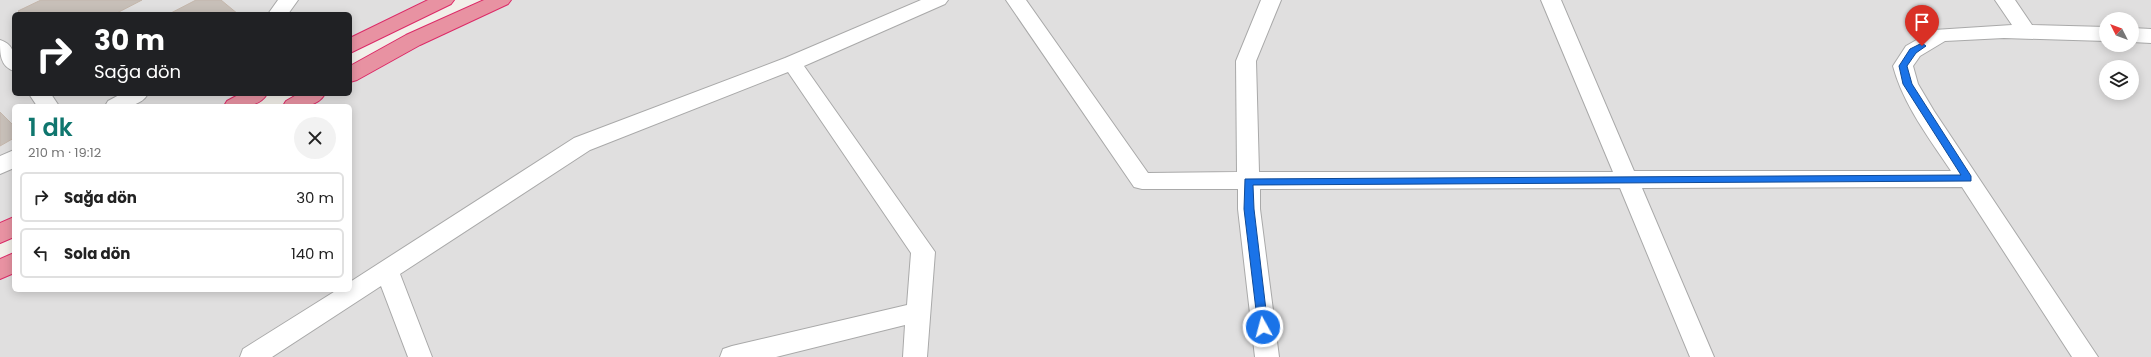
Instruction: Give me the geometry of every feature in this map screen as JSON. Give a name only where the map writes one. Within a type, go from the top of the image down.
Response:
[{"type":"highway","points":[[352,45],[444,0]]},
{"type":"highway","points":[[352,74],[413,40],[501,0]]},
{"type":"highway","points":[[238,104],[253,96]]},
{"type":"highway","points":[[297,104],[311,96]]},
{"type":"highway","points":[[0,234],[12,227]]},
{"type":"highway","points":[[0,270],[12,263]]},
{"type":"street","points":[[279,12],[288,0]]},
{"type":"street","points":[[252,357],[582,144],[792,64],[938,0]]},
{"type":"street","points":[[1016,0],[1142,181],[1248,182],[1968,179]]},
{"type":"street","points":[[1267,357],[1249,209],[1246,61],[1271,0]]},
{"type":"street","points":[[1551,0],[1702,357]]},
{"type":"street","points":[[2005,0],[2026,31]]},
{"type":"street","points":[[2086,357],[1968,179],[1908,84],[1903,66],[1913,51],[1941,35],[2004,31],[2099,34]]},
{"type":"street","points":[[2139,35],[2151,36]]},
{"type":"street","points":[[0,47],[12,62]]},
{"type":"street","points":[[792,64],[923,252],[915,357]]},
{"type":"street","points":[[41,96],[47,104]]},
{"type":"street","points":[[119,104],[134,96]]},
{"type":"street","points":[[0,166],[12,159]]},
{"type":"street","points":[[387,270],[420,357]]},
{"type":"street","points":[[732,357],[918,312]]},
{"type":"shaded area","points":[[0,0],[444,0],[352,45],[352,12],[12,12],[12,96],[253,96],[238,104],[12,104],[12,227],[0,234]]},
{"type":"shaded area","points":[[501,0],[2151,0],[2151,357],[0,357],[0,270],[12,263],[12,292],[352,292],[352,104],[297,104],[311,96],[352,96],[352,74]]},
{"type":"building","points":[[41,0],[142,0],[119,12],[18,11]]},
{"type":"building","points":[[196,0],[221,0],[236,12],[173,12]]},
{"type":"building","points":[[0,112],[12,124],[12,139],[0,146]]},
{"type":"route","points":[[1263,327],[1249,209],[1248,182],[1968,179],[1926,116],[1908,84],[1903,66],[1913,51],[1922,46]]}]
